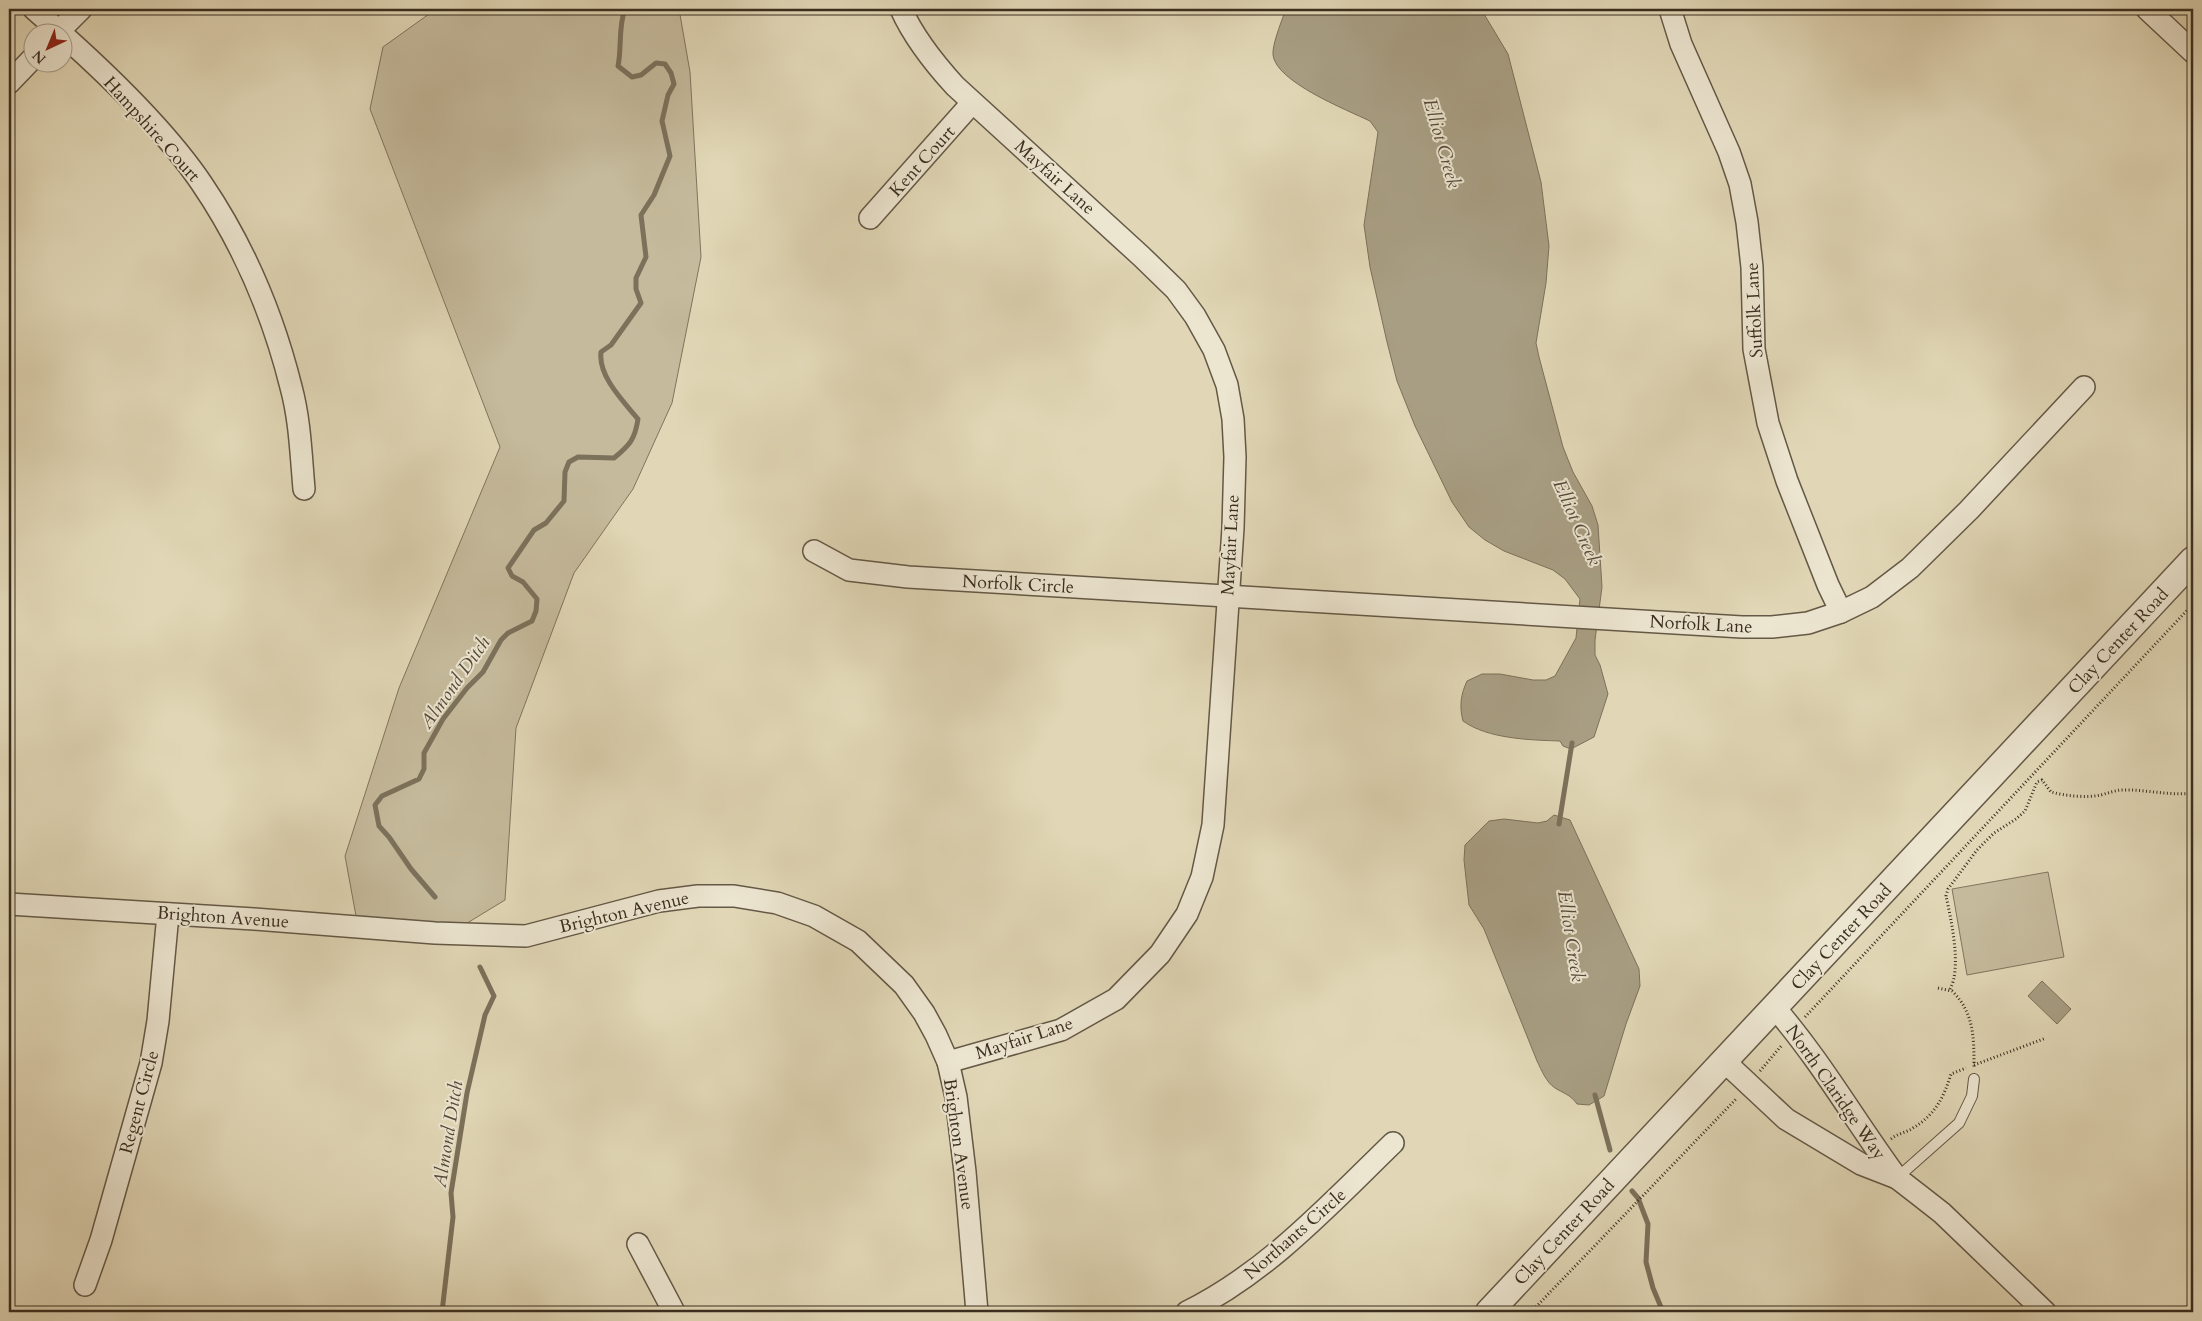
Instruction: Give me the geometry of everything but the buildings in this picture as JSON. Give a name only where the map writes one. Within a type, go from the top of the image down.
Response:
[{"type":"street","name":"Hampshire Court","points":[[34,9],[48,22]]},
{"type":"street","points":[[70,22],[81,9]]},
{"type":"street","name":"Mayfair Lane","points":[[901,9],[910,28],[938,68],[972,103],[1176,290],[1195,316],[1214,350],[1227,385],[1233,419],[1235,457],[1233,528],[1212,831],[1202,877],[1187,914],[1160,954],[1116,999],[1061,1030],[948,1062]]},
{"type":"street","name":"Suffolk Lane","points":[[1670,9],[1680,44],[1729,152],[1740,184],[1752,267],[1754,349],[1759,385],[1768,423],[1787,481],[1828,585],[1841,612]]},
{"type":"street","points":[[2147,9],[2193,52]]},
{"type":"street","name":"Hampshire Court","points":[[72,45],[125,96],[174,148],[201,182],[239,244],[265,301],[292,388],[304,489]]},
{"type":"street","points":[[9,83],[22,69]]},
{"type":"street","name":"Kent Court","points":[[870,218],[972,103]]},
{"type":"street","name":"Norfolk Lane","points":[[1227,597],[1772,627],[1808,623],[1841,612],[1872,597],[1910,568],[1968,510],[2084,387]]},
{"type":"street","name":"Norfolk Circle","points":[[814,551],[849,570],[860,572],[908,577],[1227,597]]},
{"type":"street","name":"Clay Center Road","points":[[1489,1312],[2193,560]]},
{"type":"street","name":"Brighton Avenue","points":[[9,904],[435,933],[526,936],[659,901],[698,896],[734,896],[777,903],[821,921],[858,941],[904,985],[924,1013],[948,1062],[956,1097],[962,1144],[977,1312]]},
{"type":"street","name":"Regent Circle","points":[[85,1285],[101,1240],[151,1063],[158,1020],[168,914]]},
{"type":"street","name":"North Claridge Way","points":[[1775,1008],[1816,1058],[1870,1142],[1897,1178],[1942,1213],[2045,1312]]},
{"type":"street","name":"North Claridge Way","points":[[1724,1061],[1786,1119],[1811,1136],[1861,1164],[1897,1178]]},
{"type":"street","name":"Northants Circle","points":[[1187,1312],[1246,1278],[1275,1256],[1393,1143]]},
{"type":"street","points":[[638,1244],[674,1312]]},
{"type":"lane","points":[[1897,1178],[1959,1123],[1972,1096],[1974,1079]]},
{"type":"path","points":[[1531,1312],[1748,1085],[1794,1030],[2193,604]]},
{"type":"path","points":[[1950,989],[1953,982],[1955,946],[1946,896],[1948,889],[1981,845],[2025,811],[2037,782],[2042,780],[2051,792],[2072,796],[2100,795],[2118,790],[2150,790],[2161,794],[2193,793]]},
{"type":"path","points":[[1938,988],[1950,989],[1964,1006],[1972,1024],[1974,1079]]},
{"type":"shaded area","points":[[436,9],[679,9],[690,72],[701,257],[672,403],[633,489],[574,573],[516,728],[505,900],[464,925],[356,916],[345,856],[399,688],[500,447],[370,109],[383,47]]},
{"type":"shaded area","points":[[2048,872],[2064,957],[1967,975],[1952,889]]},
{"type":"water","points":[[1284,9],[1481,9],[1508,54],[1541,182],[1549,246],[1546,283],[1536,343],[1563,447],[1573,472],[1592,506],[1598,525],[1602,587],[1595,640],[1595,655],[1600,665],[1608,694],[1594,737],[1571,749],[1563,746],[1560,741],[1523,739],[1484,732],[1463,721],[1461,700],[1467,681],[1482,674],[1500,674],[1533,680],[1546,680],[1555,676],[1576,638],[1580,599],[1565,579],[1553,570],[1504,551],[1485,540],[1469,527],[1452,502],[1415,426],[1397,381],[1370,267],[1364,225],[1378,132],[1370,121],[1299,85],[1277,65],[1273,51]]},
{"type":"water","points":[[1554,815],[1570,820],[1639,969],[1640,986],[1604,1096],[1589,1105],[1577,1104],[1570,1096],[1552,1086],[1544,1076],[1484,929],[1469,905],[1464,860],[1465,845],[1489,821],[1504,819],[1538,823],[1547,821]]},
{"type":"water","points":[[2042,981],[2071,1009],[2057,1024],[2028,996]]},
{"type":"waterway","name":"Almond Ditch","points":[[435,897],[411,869],[379,826],[375,805],[382,796],[419,779],[424,769],[424,753],[443,719],[467,688],[483,672],[501,640],[508,633],[532,621],[536,611],[537,599],[523,582],[512,576],[508,568],[534,530],[546,523],[564,501],[565,472],[569,462],[578,457],[614,458],[631,441],[637,426],[638,419],[607,379],[603,370],[601,352],[611,345],[641,303],[636,289],[636,278],[646,257],[641,215],[654,195],[670,156],[662,121],[668,95],[674,84],[671,73],[665,64],[656,63],[641,75],[632,77],[618,66],[625,9]]},
{"type":"waterway","name":"Elliot Creek","points":[[1559,824],[1572,743]]},
{"type":"waterway","name":"Almond Ditch","points":[[442,1312],[453,1217],[451,1193],[467,1093],[485,1015],[494,996],[480,967]]},
{"type":"waterway","name":"Elliot Creek","points":[[1595,1095],[1610,1150]]},
{"type":"waterway","name":"Elliot Creek","points":[[1632,1191],[1638,1198],[1648,1224],[1646,1262],[1653,1288],[1663,1312]]}]
